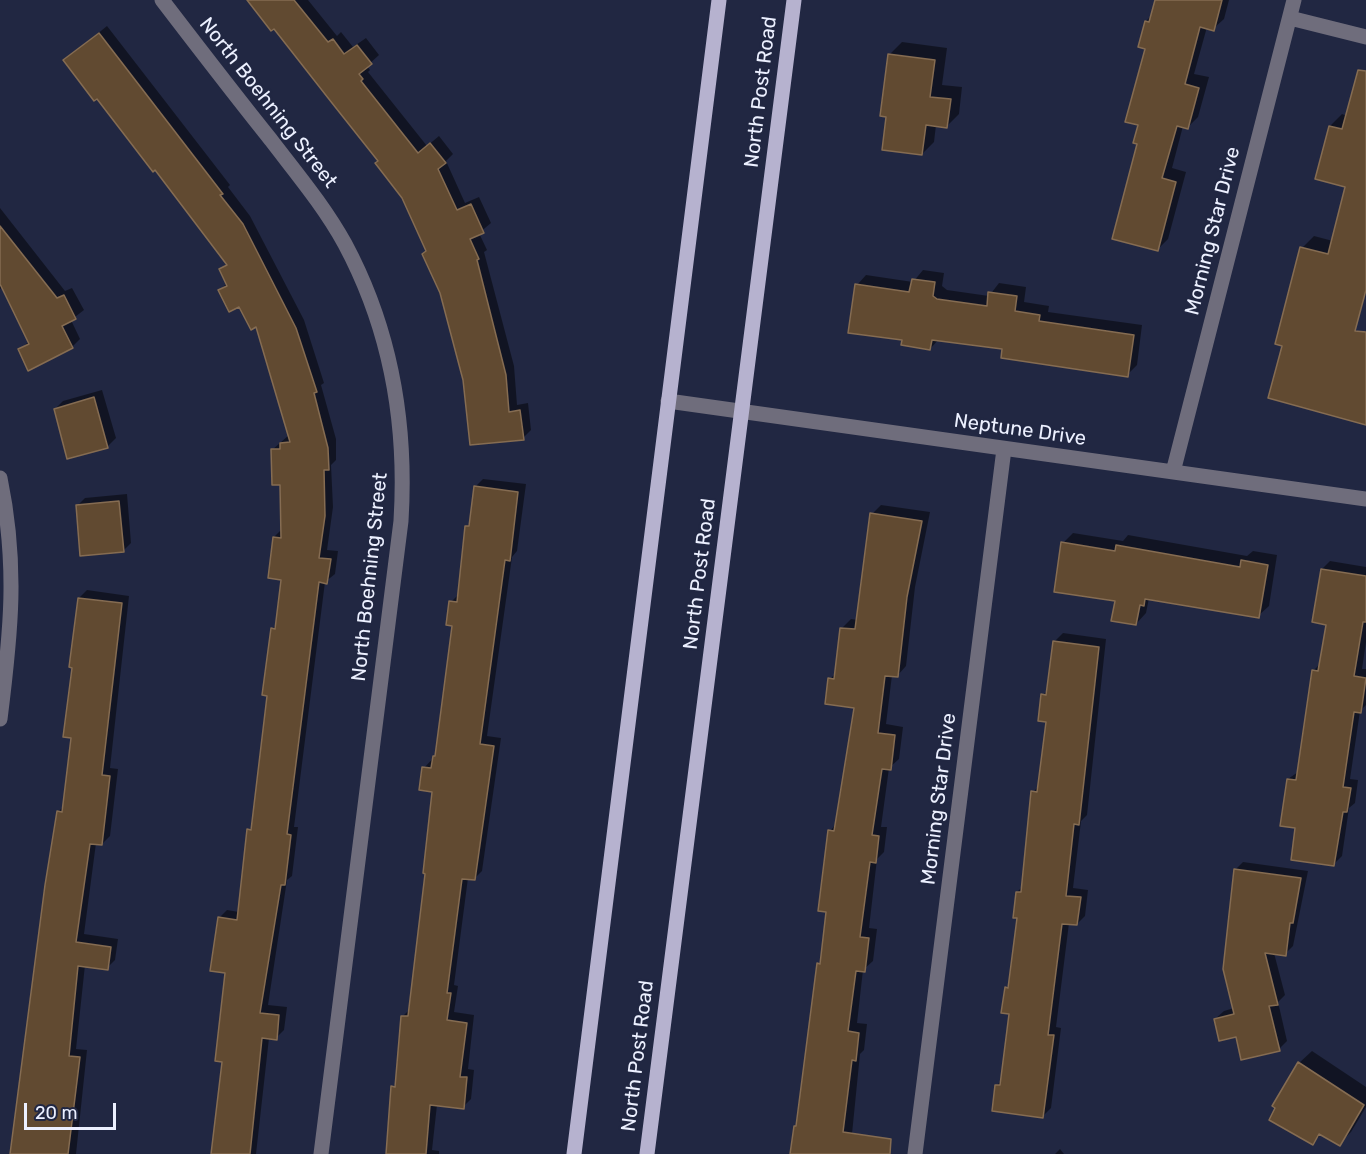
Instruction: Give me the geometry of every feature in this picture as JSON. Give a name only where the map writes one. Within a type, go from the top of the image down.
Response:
[{"type":"main road","points":[[574,1154],[719,0]]},
{"type":"main road","name":"North Post Road","points":[[647,1154],[794,0]]},
{"type":"street","name":"North Boehning Street","points":[[162,0],[300,177],[345,245],[362,280],[382,334],[400,419],[403,464],[401,521],[321,1154]]},
{"type":"street","name":"Morning Star Drive","points":[[1173,472],[1294,0]]},
{"type":"street","points":[[1290,18],[1366,37]]},
{"type":"street","name":"Neptune Drive","points":[[668,401],[1366,499]]},
{"type":"street","name":"Morning Star Drive","points":[[915,1154],[1004,449]]},
{"type":"street","points":[[0,478],[10,536],[13,596],[0,719]]},
{"type":"building","points":[[247,0],[294,0],[328,42],[333,39],[344,54],[357,45],[372,64],[359,74],[363,79],[361,81],[418,153],[430,143],[446,163],[438,169],[457,210],[471,204],[484,233],[470,239],[479,259],[477,260],[506,375],[509,412],[520,410],[524,440],[470,445],[463,380],[440,293],[422,254],[426,251],[402,198],[375,163],[378,161],[274,29],[271,31]]},
{"type":"building","points":[[1155,0],[1222,0],[1214,31],[1200,27],[1185,84],[1199,88],[1188,129],[1177,126],[1162,178],[1176,182],[1158,251],[1112,239],[1137,144],[1133,143],[1138,125],[1125,122],[1145,49],[1138,47],[1145,21],[1149,22]]},
{"type":"building","points":[[99,33],[223,194],[220,195],[243,224],[296,328],[317,392],[314,393],[328,448],[329,470],[324,470],[325,516],[319,558],[331,559],[327,584],[319,582],[287,834],[291,835],[285,885],[281,885],[260,1013],[279,1015],[277,1040],[262,1038],[250,1154],[211,1154],[222,1062],[215,1061],[225,973],[210,971],[218,917],[237,920],[247,829],[251,830],[267,696],[262,695],[271,628],[275,629],[281,580],[268,578],[273,537],[281,538],[280,485],[272,485],[271,449],[280,449],[280,443],[290,442],[256,327],[251,330],[239,307],[229,312],[218,290],[227,286],[219,269],[227,265],[155,170],[153,172],[97,99],[94,101],[63,60]]},
{"type":"building","points":[[888,54],[935,60],[930,97],[951,99],[947,128],[926,125],[922,155],[882,150],[886,117],[880,116]]},
{"type":"building","points":[[1358,70],[1366,71],[1366,290],[1355,331],[1366,332],[1366,425],[1268,398],[1282,346],[1275,344],[1300,247],[1328,254],[1345,187],[1315,179],[1329,126],[1342,129]]},
{"type":"building","points":[[0,226],[57,298],[64,295],[76,319],[62,326],[73,348],[28,371],[18,349],[29,344],[0,284]]},
{"type":"building","points":[[912,279],[935,282],[933,296],[937,299],[987,306],[988,292],[1017,296],[1015,311],[1040,315],[1039,321],[1134,335],[1128,377],[1001,358],[1002,349],[932,340],[930,350],[901,345],[902,340],[848,333],[855,284],[909,292]]},
{"type":"building","points":[[94,397],[108,448],[67,459],[54,409]]},
{"type":"building","points":[[474,486],[518,492],[510,561],[505,560],[480,744],[494,746],[475,880],[462,879],[447,993],[451,993],[447,1020],[467,1023],[460,1077],[467,1077],[464,1109],[430,1105],[426,1154],[386,1154],[391,1086],[395,1087],[401,1016],[408,1016],[425,874],[423,873],[432,792],[419,790],[422,767],[431,768],[433,756],[435,756],[452,626],[446,625],[449,601],[457,602],[465,526],[469,526]]},
{"type":"building","points":[[119,501],[124,552],[80,556],[76,505]]},
{"type":"building","points":[[870,513],[922,521],[907,597],[898,677],[885,676],[878,733],[895,735],[891,770],[882,769],[872,835],[879,836],[876,863],[870,862],[860,937],[869,938],[865,972],[856,971],[848,1031],[859,1033],[856,1061],[852,1060],[843,1132],[891,1139],[890,1154],[790,1154],[794,1126],[796,1126],[817,963],[820,964],[826,912],[818,911],[828,830],[834,831],[854,708],[825,704],[828,678],[834,679],[840,628],[855,629]]},
{"type":"building","points":[[1061,542],[1115,551],[1116,545],[1240,567],[1241,560],[1268,565],[1259,618],[1145,599],[1144,606],[1140,605],[1136,625],[1111,621],[1115,601],[1054,592]]},
{"type":"building","points":[[1321,569],[1366,576],[1366,622],[1363,622],[1354,676],[1366,678],[1361,713],[1354,712],[1343,787],[1351,788],[1347,812],[1343,812],[1334,866],[1291,860],[1295,828],[1280,826],[1287,779],[1296,780],[1312,670],[1318,671],[1326,625],[1312,622]]},
{"type":"building","points":[[78,598],[122,603],[102,775],[110,776],[102,845],[90,844],[76,942],[111,947],[108,970],[78,966],[69,1056],[80,1057],[68,1154],[10,1154],[45,885],[57,811],[62,812],[71,738],[63,737]]},
{"type":"building","points":[[1053,641],[1099,647],[1079,825],[1074,824],[1066,896],[1081,897],[1077,925],[1062,924],[1048,1035],[1054,1035],[1043,1118],[992,1111],[995,1085],[1000,1085],[1009,1014],[1001,1013],[1005,987],[1008,988],[1017,918],[1013,918],[1016,892],[1021,892],[1031,791],[1037,792],[1046,722],[1038,721],[1041,694],[1046,695]]},
{"type":"building","points":[[1234,869],[1301,878],[1293,923],[1290,923],[1286,956],[1265,953],[1278,1005],[1269,1006],[1280,1051],[1241,1060],[1236,1037],[1219,1041],[1214,1019],[1234,1014],[1223,969]]},
{"type":"building","points":[[1298,1062],[1364,1105],[1340,1146],[1319,1134],[1313,1145],[1269,1120],[1275,1108],[1272,1106]]}]
